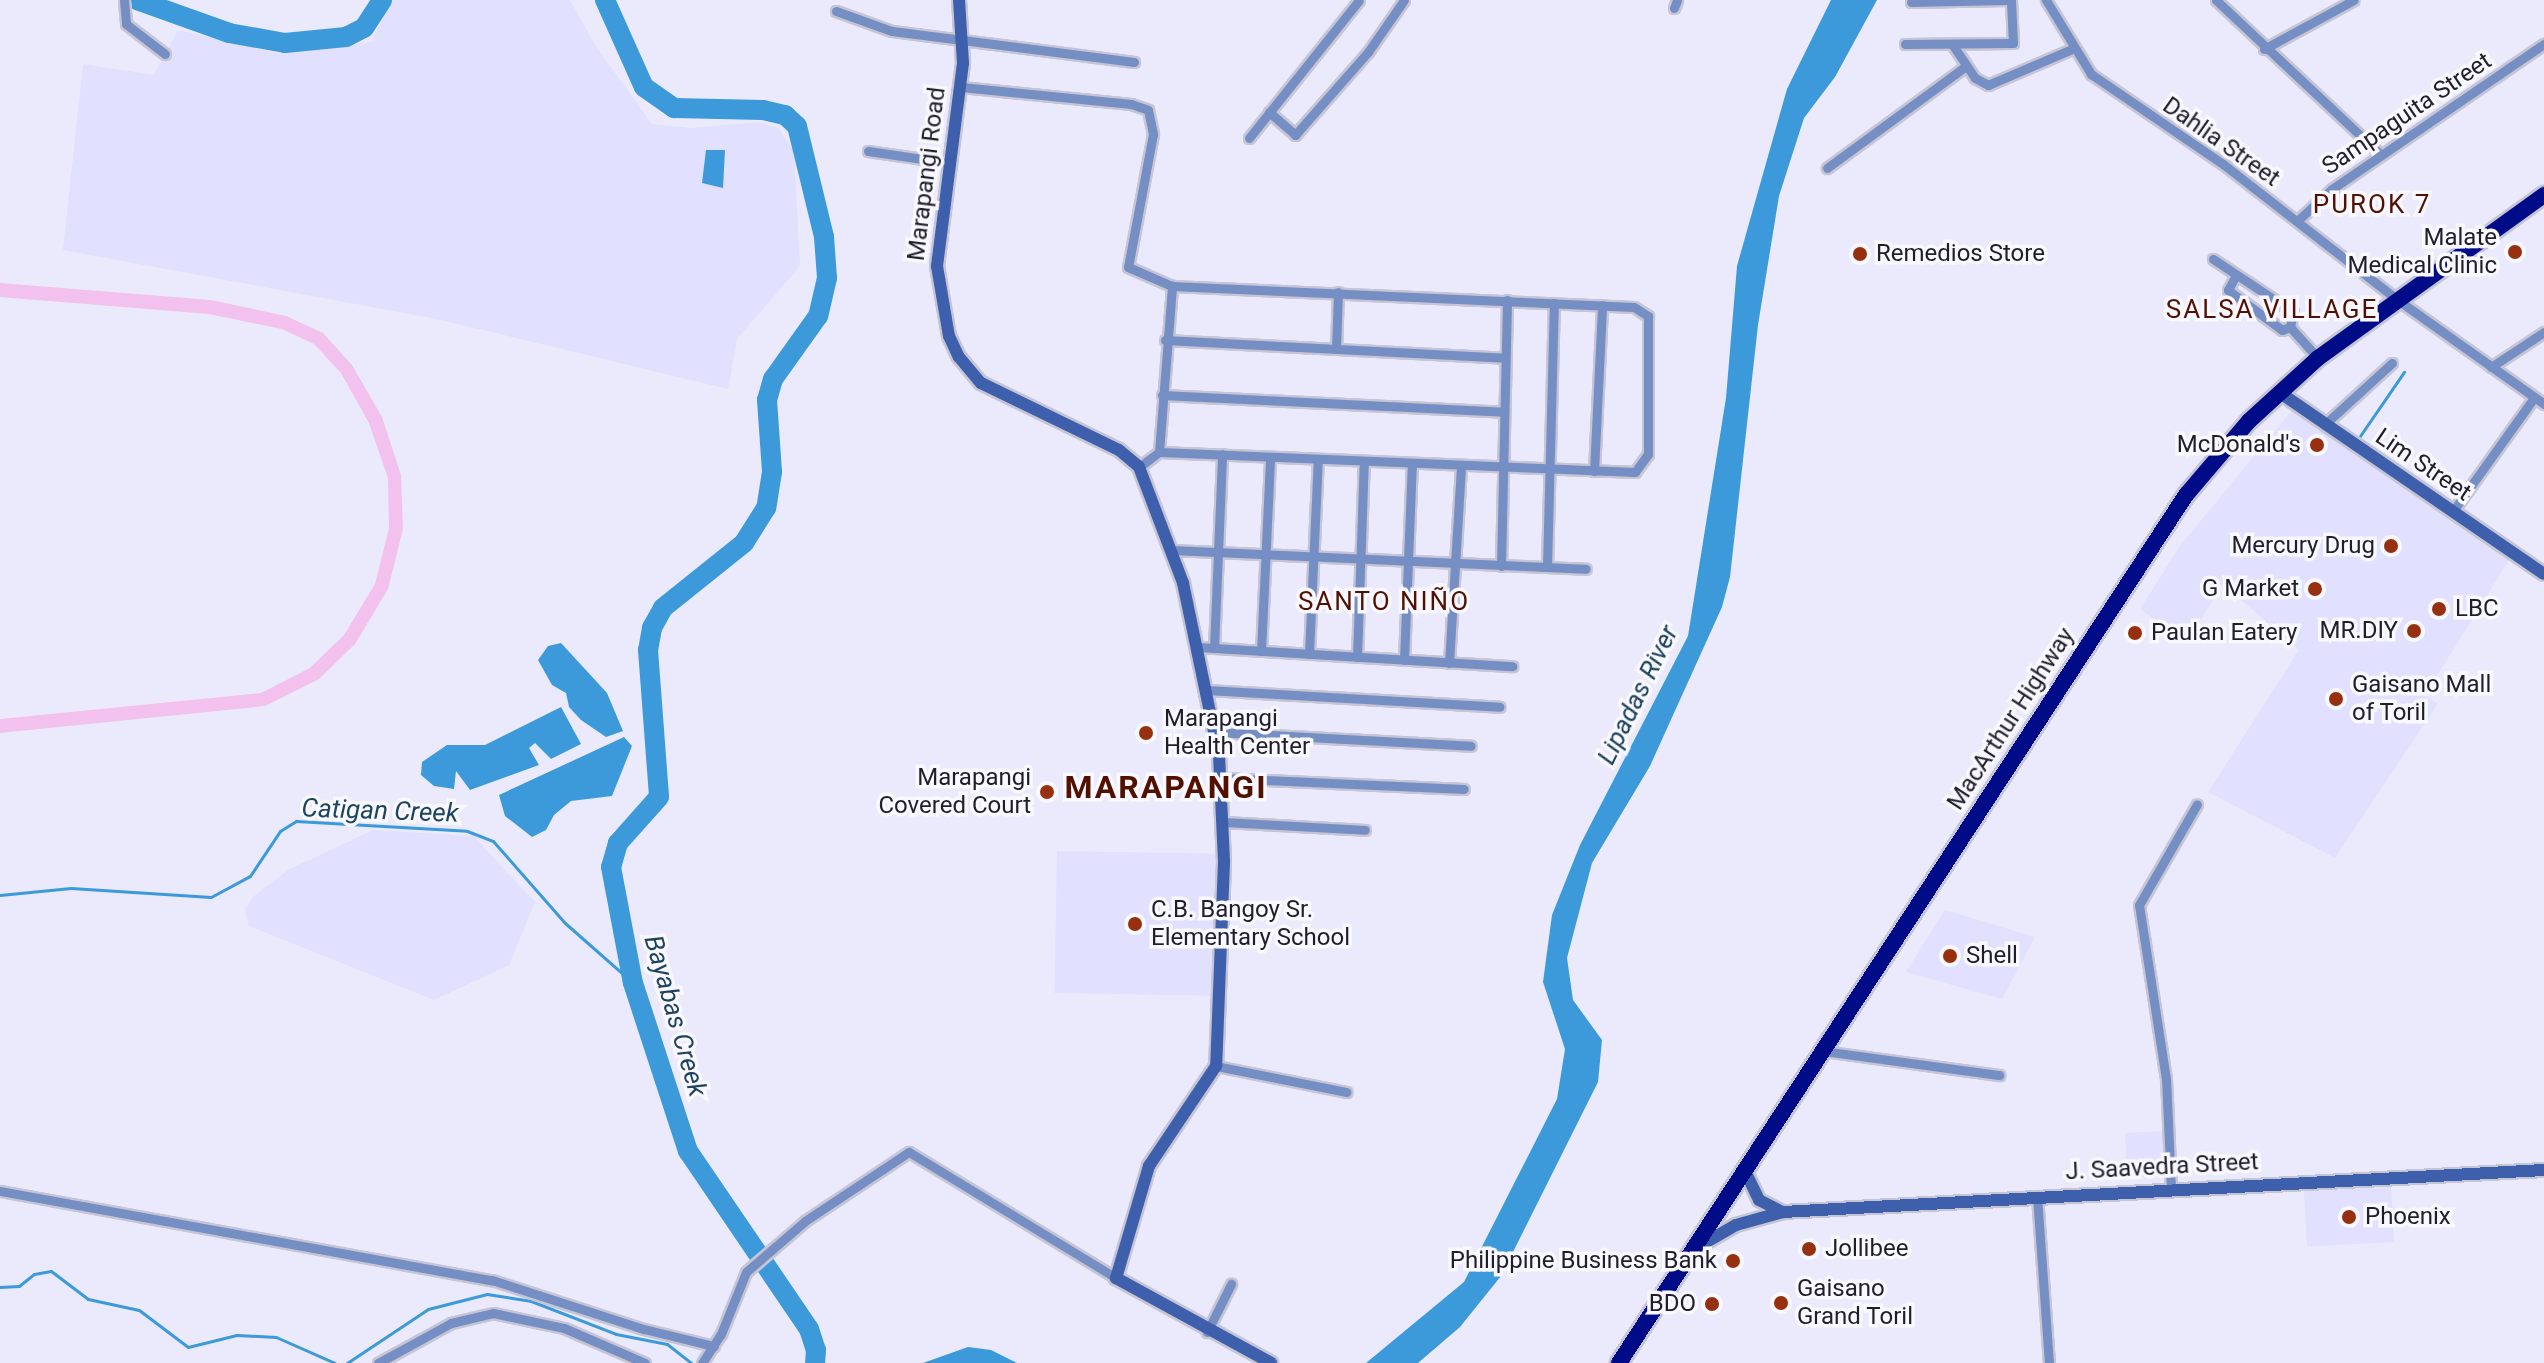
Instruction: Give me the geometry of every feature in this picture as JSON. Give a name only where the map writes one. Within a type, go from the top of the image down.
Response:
[{"type":"highway","name":"MacArthur Highway","points":[[1619,1363],[2169,519],[2279,392],[2318,358],[2395,298],[2544,195]]},
{"type":"street","name":"Marapangi Road","points":[[959,0],[963,39],[961,87],[936,287],[959,357],[981,383],[1119,450],[1139,467]]},
{"type":"street","points":[[1249,138],[1359,0]]},
{"type":"street","points":[[1269,112],[1295,135],[1368,52],[1404,0]]},
{"type":"street","points":[[1905,44],[2013,43],[2009,0],[1911,2]]},
{"type":"street","name":"Dahlia Street","points":[[2046,0],[2072,49],[2091,74],[2297,221],[2395,298],[2544,404]]},
{"type":"street","points":[[2216,0],[2264,49],[2381,155]]},
{"type":"street","points":[[2264,49],[2354,0]]},
{"type":"street","points":[[124,2],[126,24],[165,54]]},
{"type":"street","points":[[836,11],[875,28],[1134,62]]},
{"type":"street","points":[[1952,44],[1981,83],[1996,84],[2072,49]]},
{"type":"street","name":"Sampaguita Street","points":[[2297,221],[2381,155],[2544,44]]},
{"type":"street","points":[[1827,168],[1966,66]]},
{"type":"street","points":[[961,87],[1131,104],[1148,110],[1153,134],[1128,267],[1172,286],[1602,305],[1647,312],[1648,454],[1635,472],[1159,452],[1139,467],[1171,550],[1198,647],[1222,778],[1224,822],[1216,1066],[1149,1166],[1116,1278]]},
{"type":"street","points":[[868,151],[950,163]]},
{"type":"street","points":[[2213,259],[2293,312],[2290,327]]},
{"type":"street","points":[[2236,275],[2228,290],[2282,330],[2290,327]]},
{"type":"street","points":[[1159,452],[1165,340],[1172,286]]},
{"type":"street","points":[[1336,349],[1338,292]]},
{"type":"street","points":[[1501,566],[1507,300]]},
{"type":"street","points":[[1547,567],[1554,303]]},
{"type":"street","points":[[1594,471],[1602,305]]},
{"type":"street","points":[[2290,327],[2318,358]]},
{"type":"street","points":[[2491,367],[2544,332]]},
{"type":"street","points":[[1165,340],[1505,358]]},
{"type":"street","points":[[2324,425],[2392,363]]},
{"type":"street","name":"Lim Street","points":[[2279,392],[2544,574]]},
{"type":"street","points":[[1162,395],[1504,412]]},
{"type":"street","points":[[2453,511],[2534,398]]},
{"type":"street","points":[[1214,648],[1222,454]]},
{"type":"street","points":[[1261,651],[1270,457]]},
{"type":"street","points":[[1309,654],[1318,459]]},
{"type":"street","points":[[1357,657],[1364,461]]},
{"type":"street","points":[[1404,660],[1412,463]]},
{"type":"street","points":[[1449,663],[1461,465]]},
{"type":"street","points":[[1171,550],[1586,569]]},
{"type":"street","points":[[1198,647],[1512,666]]},
{"type":"street","points":[[1207,690],[1500,707]]},
{"type":"street","points":[[1215,732],[1471,746]]},
{"type":"street","points":[[1222,778],[1464,789]]},
{"type":"street","points":[[2171,1188],[2166,1079],[2139,905],[2197,804]]},
{"type":"street","points":[[1224,822],[1365,830]]},
{"type":"street","points":[[1823,1051],[1999,1075]]},
{"type":"street","points":[[1216,1066],[1346,1092]]},
{"type":"street","points":[[702,1363],[714,1346],[746,1272],[780,1242],[909,1152],[1207,1332],[1271,1363]]},
{"type":"street","name":"J. Saavedra Street","points":[[1694,1250],[1736,1225],[1783,1212],[2171,1188],[2544,1170]]},
{"type":"street","points":[[1745,1171],[1759,1200],[1783,1212]]},
{"type":"street","points":[[0,1191],[492,1280],[644,1329],[714,1346]]},
{"type":"street","points":[[2037,1196],[2049,1363]]},
{"type":"street","points":[[1207,1332],[1231,1284]]},
{"type":"street","points":[[378,1363],[451,1323],[493,1313],[564,1328],[645,1363]]},
{"type":"shaded area","points":[[392,0],[570,0],[597,48],[652,124],[691,128],[758,122],[778,128],[794,151],[800,266],[737,339],[728,389],[437,319],[63,250],[83,64],[154,75],[178,30],[280,54],[371,42]]},
{"type":"shaded area","points":[[0,283],[211,300],[286,316],[323,333],[352,365],[382,417],[401,475],[403,529],[388,589],[355,644],[319,679],[265,706],[0,733],[0,719],[261,693],[310,668],[344,635],[375,584],[389,528],[388,478],[369,423],[341,373],[314,344],[282,329],[209,314],[0,297]]},
{"type":"shaded area","points":[[2292,410],[2509,560],[2425,695],[2438,704],[2335,858],[2208,792],[2299,650],[2223,584],[2187,642],[2140,609],[2180,546]]},
{"type":"shaded area","points":[[373,830],[473,836],[535,902],[509,965],[434,1000],[249,926],[245,909],[254,896],[288,870]]},
{"type":"shaded area","name":"C.B. Bangoy Sr. Elementary School","points":[[1057,851],[1217,854],[1214,996],[1055,993]]},
{"type":"shaded area","points":[[1945,910],[2035,937],[2002,999],[1906,972]]},
{"type":"shaded area","points":[[2163,1131],[2165,1176],[2127,1178],[2125,1133]]},
{"type":"shaded area","points":[[2391,1187],[2394,1242],[2307,1246],[2304,1192]]},
{"type":"water","points":[[1831,0],[1877,0],[1835,77],[1804,118],[1779,196],[1758,325],[1730,577],[1722,607],[1650,766],[1592,863],[1567,958],[1573,1000],[1602,1040],[1598,1082],[1501,1276],[1460,1327],[1418,1363],[1366,1363],[1464,1282],[1557,1099],[1565,1049],[1543,982],[1552,915],[1580,845],[1688,636],[1726,398],[1737,266],[1787,89]]},
{"type":"water","points":[[706,150],[725,150],[723,188],[702,183]]},
{"type":"water","points":[[561,643],[607,693],[623,731],[606,737],[581,720],[569,707],[566,693],[552,685],[538,660],[548,646]]},
{"type":"water","points":[[561,707],[581,744],[551,759],[535,743],[529,748],[539,765],[470,790],[456,771],[454,789],[434,786],[421,775],[422,762],[447,745],[485,745]]},
{"type":"water","points":[[624,737],[632,746],[612,796],[571,801],[554,815],[546,830],[532,837],[505,816],[499,795]]},
{"type":"water","points":[[968,1347],[991,1350],[1017,1363],[923,1363]]},
{"type":"waterway","name":"Bayabas Creek","points":[[137,0],[229,33],[285,43],[346,37],[364,28],[382,0]]},
{"type":"waterway","name":"Bayabas Creek","points":[[605,0],[644,87],[674,108],[763,110],[785,115],[797,126],[824,237],[827,278],[818,316],[773,379],[767,400],[772,472],[766,508],[744,543],[663,608],[652,628],[648,650],[659,797],[618,843],[611,867],[633,983],[688,1151],[809,1329],[816,1350],[815,1363]]},
{"type":"waterway","points":[[2360,436],[2404,372]]},
{"type":"waterway","name":"Catigan Creek","points":[[0,895],[71,888],[211,897],[250,876],[280,831],[296,821],[467,831],[493,841],[565,923],[633,983]]},
{"type":"waterway","points":[[0,1287],[19,1286],[34,1274],[51,1271],[88,1299],[139,1310],[188,1347],[237,1335],[276,1337],[335,1363]]},
{"type":"waterway","points":[[347,1363],[428,1309],[487,1294],[531,1301],[616,1334],[667,1344],[691,1363]]},
{"type":"place","name":"Malate Medical Clinic","points":[[2515,252]]},
{"type":"place","name":"Remedios Store","points":[[1860,254]]},
{"type":"place","name":"McDonald's","points":[[2317,445]]},
{"type":"place","name":"Mercury Drug","points":[[2391,546]]},
{"type":"place","name":"G Market","points":[[2315,589]]},
{"type":"place","name":"LBC","points":[[2439,609]]},
{"type":"place","name":"MR.DIY","points":[[2414,631]]},
{"type":"place","name":"Paulan Eatery","points":[[2135,633]]},
{"type":"place","name":"Gaisano Mall of Toril","points":[[2336,699]]},
{"type":"place","name":"Marapangi Health Center","points":[[1146,733]]},
{"type":"place","name":"Marapangi Covered Court","points":[[1047,792]]},
{"type":"place","name":"C.B. Bangoy Sr. Elementary School","points":[[1135,924]]},
{"type":"place","name":"Shell","points":[[1950,956]]},
{"type":"place","name":"Phoenix","points":[[2349,1217]]},
{"type":"place","name":"Jollibee","points":[[1809,1249]]},
{"type":"place","name":"Philippine Business Bank","points":[[1733,1261]]},
{"type":"place","name":"Gaisano Grand Toril","points":[[1781,1303]]},
{"type":"place","name":"BDO","points":[[1712,1304]]},
{"type":"district","name":"PUROK 7","points":[[2372,205]]},
{"type":"district","name":"SALSA VILLAGE","points":[[2272,310]]},
{"type":"district","name":"SANTO NIÑO","points":[[1384,602]]},
{"type":"district","name":"MARAPANGI","points":[[1166,787]]},
{"type":"water label","name":"Lipadas River","points":[[1638,695]]}]
